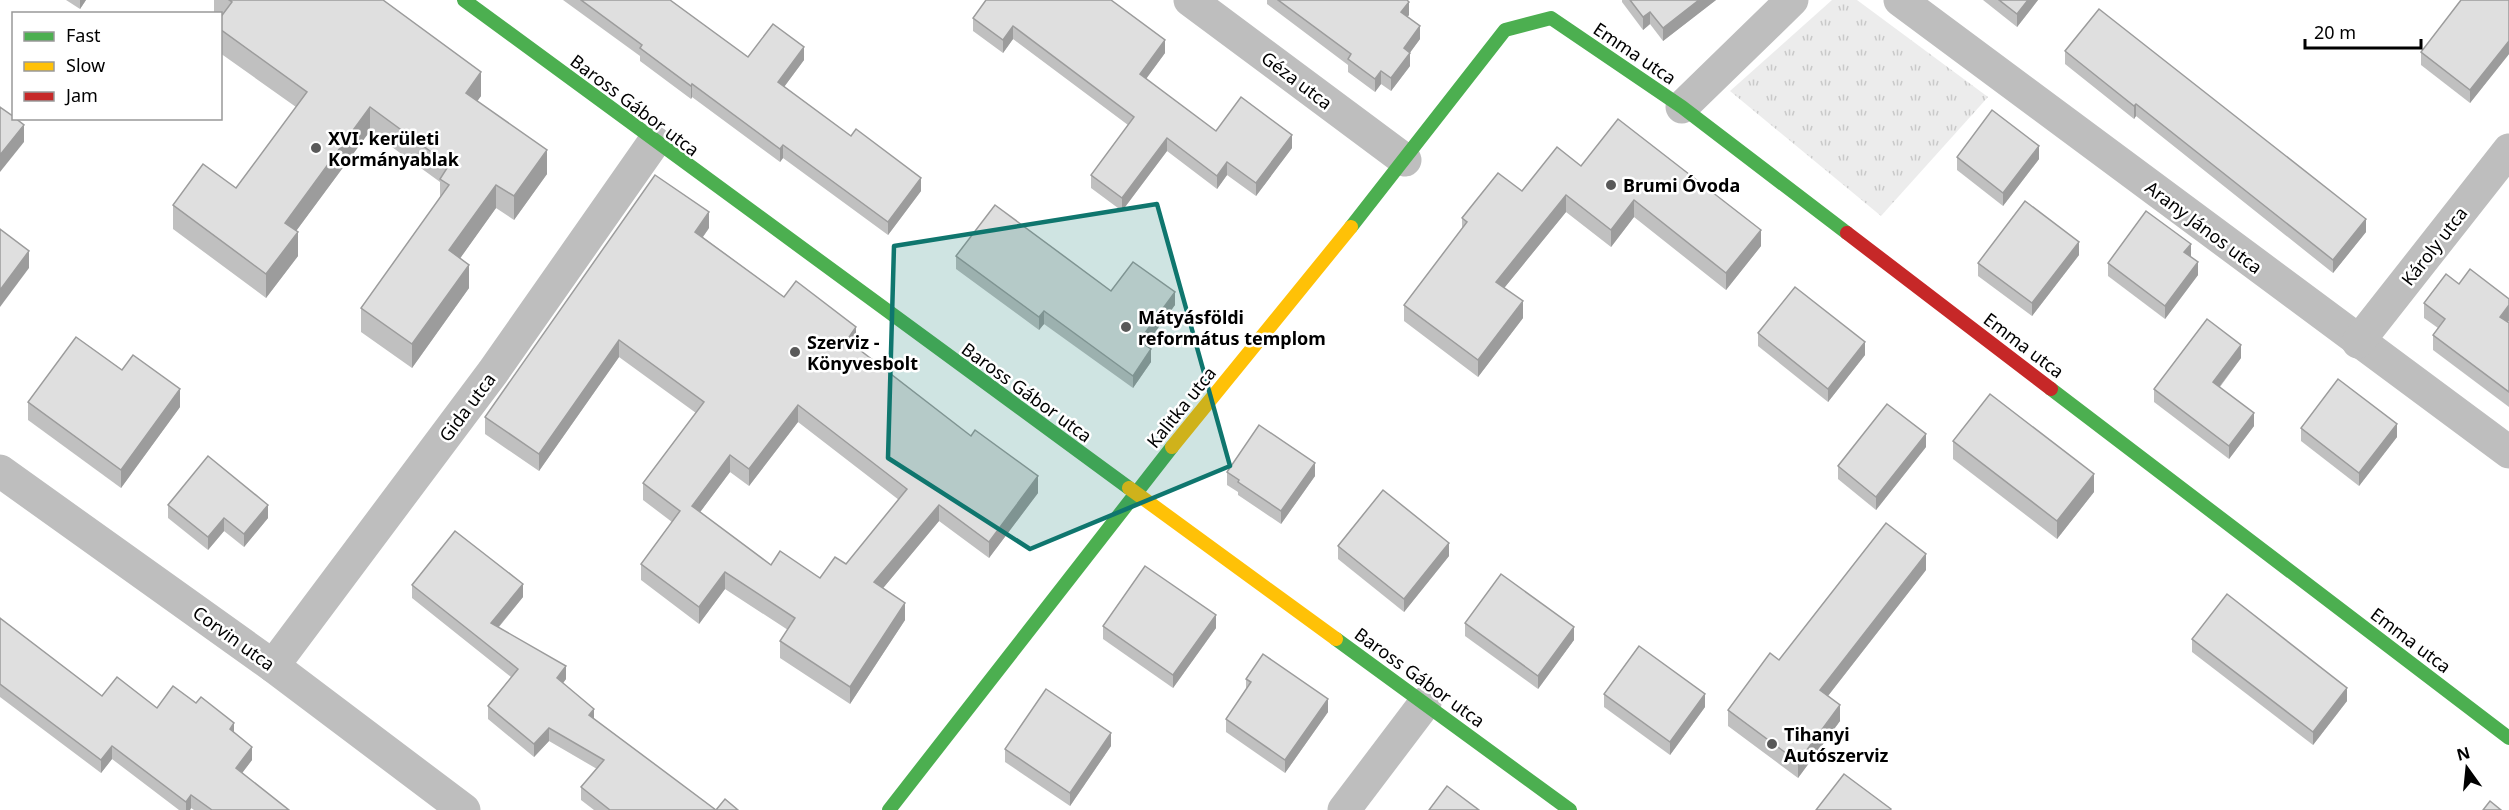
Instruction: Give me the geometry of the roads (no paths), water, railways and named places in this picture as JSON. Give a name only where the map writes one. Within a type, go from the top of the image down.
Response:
[{"type":"street","name":"Baross Gábor utca","points":[[464,0],[654,142],[1570,810]]},
{"type":"street","name":"Géza utca","points":[[1190,0],[1405,160]]},
{"type":"street","points":[[1682,107],[1792,0]]},
{"type":"street","name":"Arany János utca","points":[[1900,0],[2509,452]]},
{"type":"street","name":"Emma utca","points":[[1504,30],[1551,18],[1682,107],[2509,738]]},
{"type":"street","name":"Kalitka utca","points":[[889,810],[1135,493],[1405,160],[1504,30]]},
{"type":"street","name":"Gida utca","points":[[273,666],[493,372],[654,142]]},
{"type":"street","name":"Károly utca","points":[[2358,342],[2509,150]]},
{"type":"street","name":"Corvin utca","points":[[1,475],[273,666],[464,810]]},
{"type":"street","points":[[1344,810],[1425,703]]},
{"type":"place","name":"XVI. kerületi Kormányablak","points":[[316,148]]},
{"type":"place","name":"Brumi Óvoda","points":[[1611,185]]},
{"type":"place","name":"Mátyásföldi református templom","points":[[1126,327]]},
{"type":"place","name":"Szerviz - Könyvesbolt","points":[[795,352]]},
{"type":"place","name":"Tihanyi Autószerviz","points":[[1772,744]]}]
